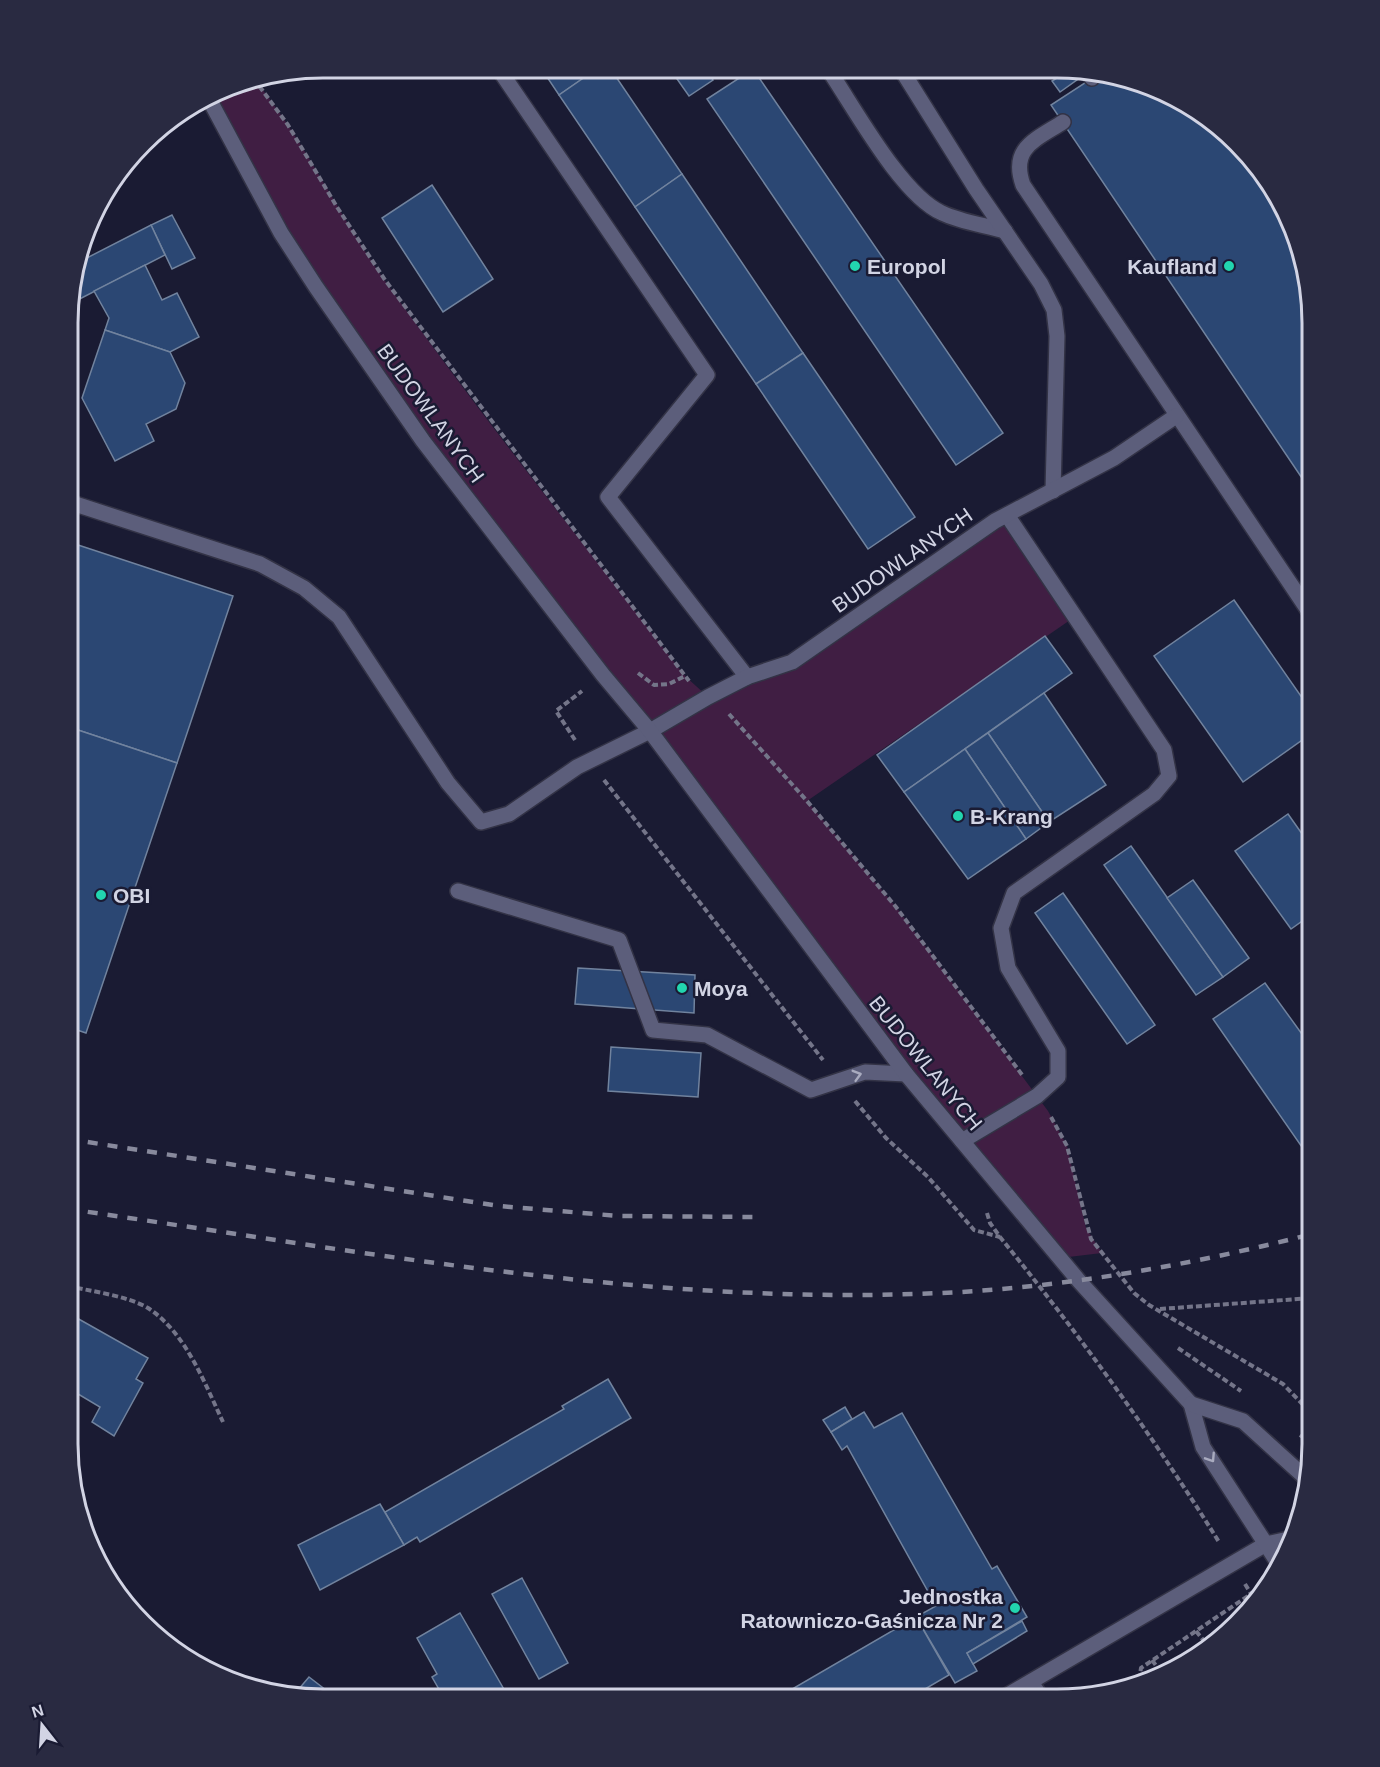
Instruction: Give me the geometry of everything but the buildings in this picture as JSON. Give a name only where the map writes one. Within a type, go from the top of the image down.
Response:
[{"type":"main road","points":[[505,78],[707,375],[608,497],[747,677]]},
{"type":"main road","points":[[834,78],[902,180],[920,198],[941,213],[1005,231]]},
{"type":"main road","points":[[907,78],[976,189],[1041,284],[1054,310],[1057,336],[1053,491]]},
{"type":"main road","name":"BUDOWLANYCH","points":[[212,105],[281,233],[396,403],[589,657],[650,731],[906,1074],[1079,1281],[1191,1404],[1203,1447],[1274,1557]]},
{"type":"main road","points":[[1063,122],[1032,143],[1020,156],[1017,168],[1023,185],[1302,601]]},
{"type":"main road","name":"BUDOWLANYCH","points":[[650,731],[747,677],[792,662],[1007,515],[1114,458],[1176,416]]},
{"type":"main road","points":[[78,505],[260,564],[304,588],[339,617],[448,783],[481,822],[509,814],[577,766],[650,731]]},
{"type":"main road","points":[[962,1141],[1038,1096],[1058,1077],[1058,1052],[1008,968],[1001,928],[1014,893],[1154,794],[1169,776],[1164,750],[1007,515]]},
{"type":"main road","points":[[458,891],[619,940],[653,1030],[707,1035],[811,1090],[865,1072],[906,1074]]},
{"type":"main road","name":"BUDOWLANYCH","points":[[1191,1404],[1243,1421],[1300,1473]]},
{"type":"main road","points":[[1018,1689],[1266,1544],[1282,1540]]},
{"type":"main road","points":[[1030,1682],[1035,1689]]},
{"type":"path","points":[[589,761],[886,1138],[928,1178],[974,1230],[1000,1237],[1065,1318],[1171,1466],[1251,1593]]},
{"type":"path","points":[[78,1288],[147,1307],[172,1331],[194,1360],[223,1422]]},
{"type":"path","points":[[1138,1302],[1134,1293],[1283,1384],[1302,1404]]},
{"type":"path","points":[[1157,1308],[1172,1310],[1302,1299]]},
{"type":"path","points":[[1171,1343],[1244,1394]]},
{"type":"path","points":[[1298,1433],[1302,1436]]},
{"type":"path","points":[[1140,1674],[1141,1668],[1152,1660],[1249,1595]]},
{"type":"path","points":[[1196,1631],[1203,1640]]},
{"type":"path","points":[[1152,1660],[1157,1667]]},
{"type":"shaded area","points":[[259,86],[306,153],[368,256],[421,331],[685,676],[707,696],[792,662],[1007,515],[1076,616],[807,801],[896,907],[1048,1111],[1067,1146],[1086,1228],[1102,1253],[1060,1258],[962,1141],[316,287],[212,105]]},
{"type":"railway","points":[[78,1141],[499,1206],[619,1216],[753,1217]]},
{"type":"railway","points":[[78,1210],[521,1274],[748,1293],[863,1295],[977,1291],[1061,1283],[1188,1262],[1302,1236]]},
{"type":"place","name":"Europol","points":[[855,266]]},
{"type":"place","name":"Kaufland","points":[[1229,266]]},
{"type":"place","name":"B-Krang","points":[[958,816]]},
{"type":"place","name":"OBI","points":[[101,895]]},
{"type":"place","name":"Moya","points":[[682,988]]},
{"type":"place","name":"Jednostka Ratowniczo-Gaśnicza Nr 2","points":[[1015,1608]]}]
